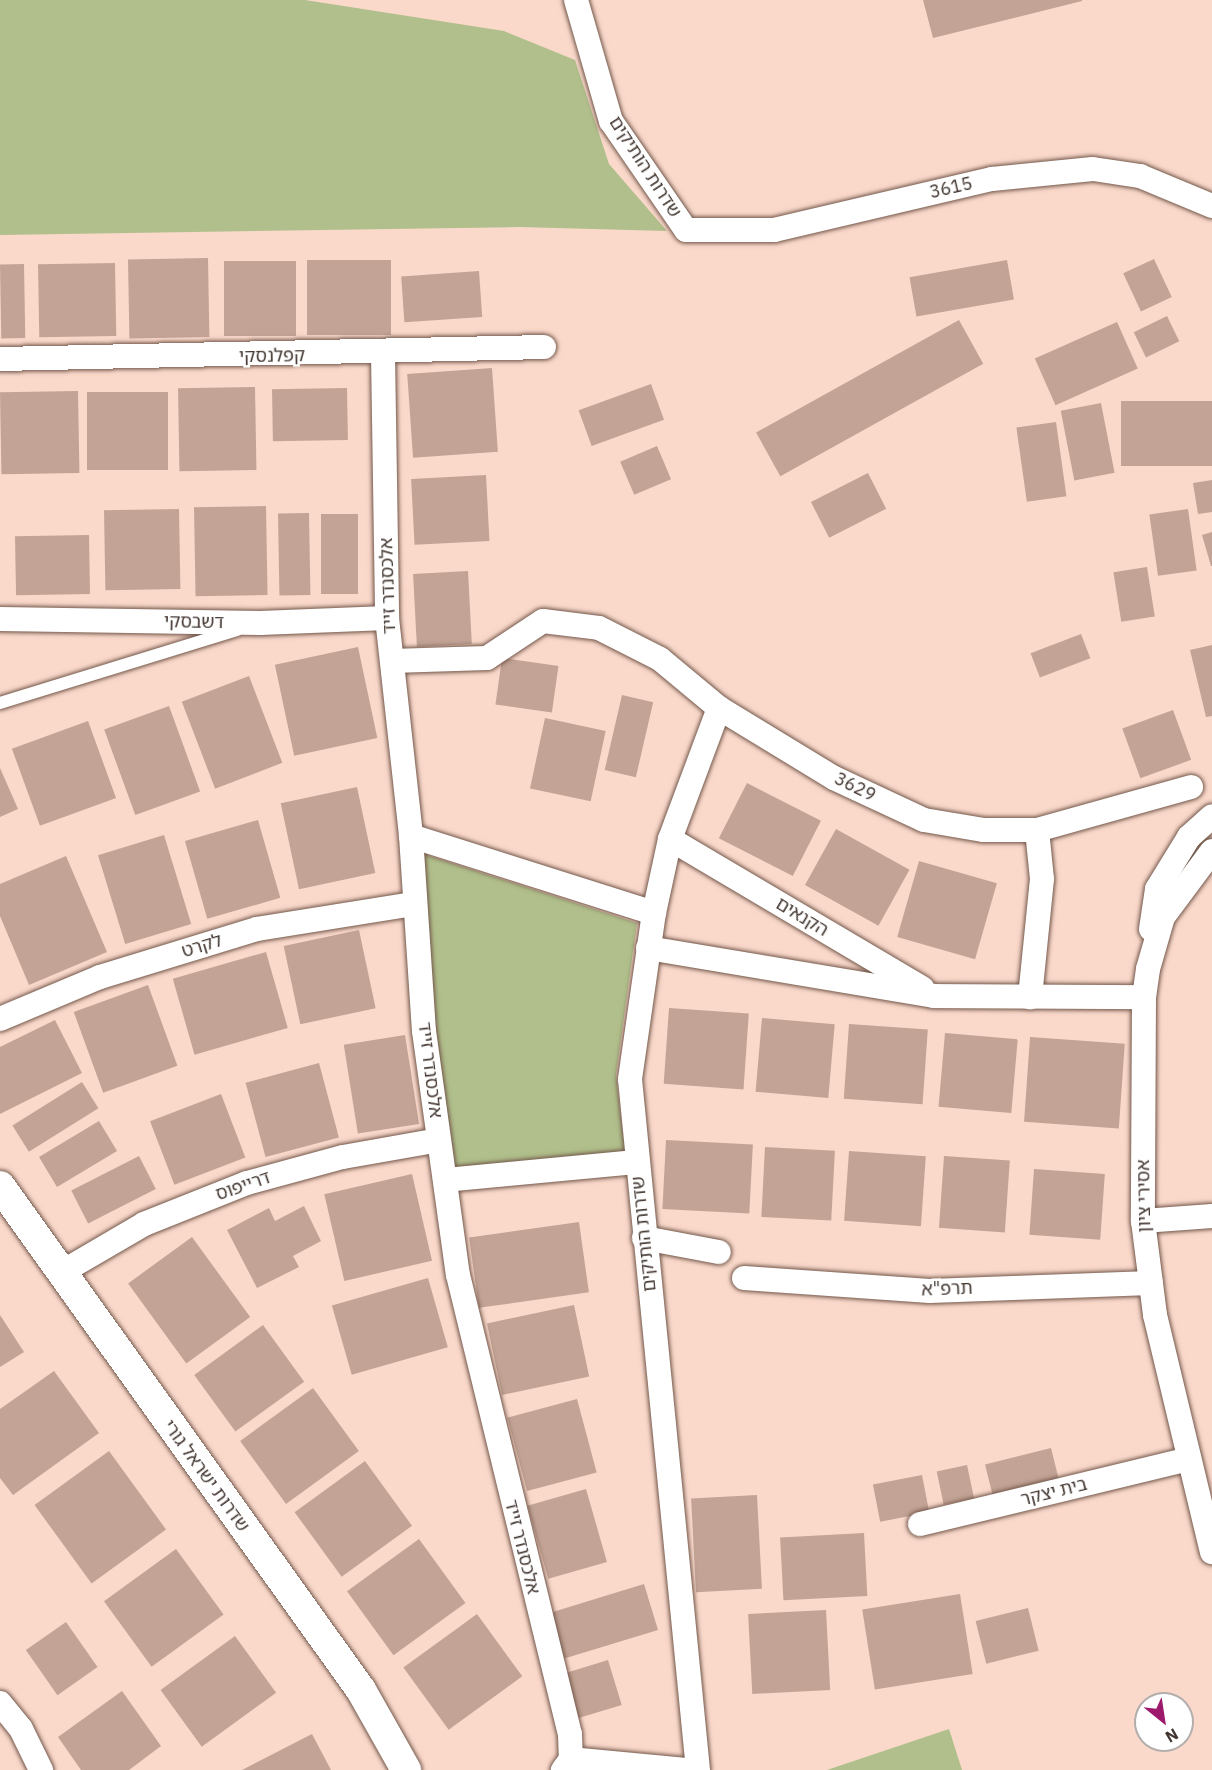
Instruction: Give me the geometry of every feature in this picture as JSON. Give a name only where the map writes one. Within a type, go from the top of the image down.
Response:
[{"type":"street","name":"שדרות הותיקים","points":[[576,0],[611,121],[686,230]]},
{"type":"street","name":"3615","points":[[686,230],[774,230],[992,178],[1094,169],[1140,176],[1191,201],[1212,206]]},
{"type":"street","name":"קפלנסקי","points":[[0,359],[383,354],[544,347]]},
{"type":"street","name":"אלכסנדר זייד","points":[[383,354],[387,618],[411,836],[413,904],[439,1140],[458,1275],[570,1734],[567,1764]]},
{"type":"street","name":"דשבסקי","points":[[0,619],[260,623],[387,618]]},
{"type":"street","name":"3629","points":[[392,661],[487,658],[543,621],[599,628],[660,659],[719,708],[834,778],[924,820],[984,830],[1037,830],[1191,787]]},
{"type":"street","name":"שדרות הותיקים","points":[[698,1770],[630,1079],[648,948],[670,839],[719,708]]},
{"type":"street","points":[[1154,944],[1150,920],[1157,889],[1190,837],[1212,816]]},
{"type":"street","points":[[1030,997],[1042,879],[1037,830]]},
{"type":"street","points":[[411,836],[654,914]]},
{"type":"street","name":"הקנאים","points":[[670,839],[934,996]]},
{"type":"street","name":"אסירי ציון","points":[[1212,851],[1175,896],[1154,944],[1144,997],[1143,1221],[1151,1283],[1189,1459],[1212,1552]]},
{"type":"street","name":"לקרט","points":[[0,1018],[100,977],[257,929],[413,904]]},
{"type":"street","points":[[648,948],[934,996],[1144,997]]},
{"type":"street","name":"דרייפוס","points":[[62,1272],[144,1224],[247,1183],[343,1157],[439,1140]]},
{"type":"street","points":[[445,1180],[637,1162]]},
{"type":"street","name":"שדרות ישראל גורי","points":[[0,1186],[361,1690],[406,1770]]},
{"type":"street","points":[[1143,1221],[1212,1216]]},
{"type":"street","points":[[644,1238],[719,1251]]},
{"type":"street","name":"תרפ\"א","points":[[744,1278],[930,1291],[1151,1283]]},
{"type":"street","name":"בית יצקר","points":[[920,1524],[1189,1459]]},
{"type":"street","points":[[0,1703],[21,1729],[41,1770]]},
{"type":"street","points":[[567,1764],[687,1770]]},
{"type":"lane","points":[[0,703],[260,623]]},
{"type":"green space","points":[[0,0],[305,0],[504,31],[575,60],[609,164],[667,231],[519,227],[0,235]]},
{"type":"green space","points":[[417,852],[637,923],[616,1075],[625,1151],[451,1175],[429,1028]]},
{"type":"green space","points":[[949,1729],[962,1770],[827,1770]]},
{"type":"building","points":[[923,0],[1082,0],[1082,1],[933,38]]},
{"type":"building","points":[[208,258],[209,337],[129,338],[128,259]]},
{"type":"building","points":[[1154,259],[1172,297],[1141,311],[1123,273]]},
{"type":"building","points":[[307,260],[391,260],[391,335],[307,335]]},
{"type":"building","points":[[1007,260],[1014,299],[916,317],[910,277]]},
{"type":"building","points":[[224,261],[296,261],[296,336],[224,336]]},
{"type":"building","points":[[115,263],[116,336],[39,337],[38,264]]},
{"type":"building","points":[[0,264],[24,264],[25,338],[1,338]]},
{"type":"building","points":[[479,271],[482,317],[404,322],[401,276]]},
{"type":"building","points":[[1167,316],[1179,341],[1146,357],[1134,332]]},
{"type":"building","points":[[959,320],[983,364],[780,476],[756,432]]},
{"type":"building","points":[[1117,322],[1138,369],[1056,405],[1035,359]]},
{"type":"building","points":[[492,368],[498,452],[413,458],[407,374]]},
{"type":"building","points":[[651,384],[664,420],[592,446],[579,410]]},
{"type":"building","points":[[255,387],[256,470],[179,471],[178,388]]},
{"type":"building","points":[[347,388],[348,440],[273,441],[272,389]]},
{"type":"building","points":[[78,391],[79,473],[1,474],[0,392]]},
{"type":"building","points":[[87,392],[168,392],[168,470],[87,470]]},
{"type":"building","points":[[1121,401],[1212,401],[1212,466],[1121,466]]},
{"type":"building","points":[[1101,403],[1115,473],[1074,481],[1061,411]]},
{"type":"building","points":[[1056,422],[1066,496],[1027,502],[1016,428]]},
{"type":"building","points":[[657,446],[671,479],[634,495],[620,462]]},
{"type":"building","points":[[868,473],[886,509],[829,538],[811,502]]},
{"type":"building","points":[[486,475],[489,541],[415,545],[411,479]]},
{"type":"building","points":[[1212,480],[1212,512],[1198,514],[1193,483]]},
{"type":"building","points":[[266,506],[268,595],[196,596],[194,507]]},
{"type":"building","points":[[179,509],[180,589],[105,590],[104,510]]},
{"type":"building","points":[[1188,509],[1197,570],[1158,576],[1149,514]]},
{"type":"building","points":[[309,513],[310,595],[279,596],[278,514]]},
{"type":"building","points":[[321,514],[358,514],[358,594],[321,594]]},
{"type":"building","points":[[1212,532],[1212,566],[1211,566],[1202,535]]},
{"type":"building","points":[[89,535],[90,594],[16,595],[15,536]]},
{"type":"building","points":[[1147,567],[1155,616],[1121,622],[1113,572]]},
{"type":"building","points":[[468,571],[472,644],[417,647],[413,574]]},
{"type":"building","points":[[1081,634],[1090,658],[1040,678],[1031,653]]},
{"type":"building","points":[[1212,645],[1212,716],[1206,717],[1190,650]]},
{"type":"building","points":[[358,647],[377,738],[294,756],[275,665]]},
{"type":"building","points":[[502,658],[558,666],[552,712],[495,705]]},
{"type":"building","points":[[249,676],[282,763],[215,789],[182,702]]},
{"type":"building","points":[[622,695],[653,702],[636,777],[605,770]]},
{"type":"building","points":[[169,706],[200,792],[135,815],[104,730]]},
{"type":"building","points":[[1173,710],[1191,760],[1140,778],[1122,728]]},
{"type":"building","points":[[545,718],[606,731],[591,801],[530,788]]},
{"type":"building","points":[[88,721],[116,798],[40,826],[12,749]]},
{"type":"building","points":[[0,768],[18,809],[0,817]]},
{"type":"building","points":[[747,783],[821,821],[793,876],[719,838]]},
{"type":"building","points":[[357,787],[375,873],[299,889],[281,803]]},
{"type":"building","points":[[258,820],[280,898],[207,919],[185,841]]},
{"type":"building","points":[[836,829],[909,870],[878,926],[805,885]]},
{"type":"building","points":[[164,835],[191,924],[125,944],[98,855]]},
{"type":"building","points":[[66,856],[107,952],[29,985],[0,916],[0,884]]},
{"type":"building","points":[[919,861],[997,883],[975,959],[897,937]]},
{"type":"building","points":[[359,930],[376,1008],[300,1024],[284,946]]},
{"type":"building","points":[[266,952],[288,1028],[195,1055],[173,979]]},
{"type":"building","points":[[148,985],[177,1066],[103,1093],[74,1012]]},
{"type":"building","points":[[669,1008],[749,1014],[744,1089],[664,1084]]},
{"type":"building","points":[[762,1018],[835,1024],[828,1098],[756,1092]]},
{"type":"building","points":[[55,1020],[82,1073],[0,1114],[0,1047]]},
{"type":"building","points":[[849,1024],[928,1030],[923,1104],[844,1099]]},
{"type":"building","points":[[945,1033],[1018,1039],[1011,1113],[939,1107]]},
{"type":"building","points":[[405,1035],[419,1124],[358,1134],[344,1045]]},
{"type":"building","points":[[1030,1037],[1125,1044],[1119,1128],[1024,1122]]},
{"type":"building","points":[[319,1063],[339,1137],[266,1157],[246,1083]]},
{"type":"building","points":[[82,1082],[98,1108],[29,1152],[12,1125]]},
{"type":"building","points":[[221,1094],[245,1157],[174,1185],[150,1121]]},
{"type":"building","points":[[99,1121],[117,1151],[57,1187],[39,1157]]},
{"type":"building","points":[[666,1140],[753,1145],[749,1213],[662,1209]]},
{"type":"building","points":[[765,1147],[835,1151],[831,1221],[761,1217]]},
{"type":"building","points":[[849,1151],[926,1156],[921,1226],[844,1221]]},
{"type":"building","points":[[139,1156],[156,1189],[88,1223],[71,1191]]},
{"type":"building","points":[[944,1156],[1010,1161],[1005,1232],[939,1228]]},
{"type":"building","points":[[1034,1169],[1105,1174],[1100,1240],[1029,1235]]},
{"type":"building","points":[[412,1174],[432,1261],[344,1281],[324,1194]]},
{"type":"building","points":[[304,1206],[321,1241],[293,1256],[299,1267],[257,1288],[227,1230],[269,1208],[275,1221]]},
{"type":"building","points":[[579,1222],[589,1292],[479,1308],[469,1237]]},
{"type":"building","points":[[192,1237],[250,1317],[186,1364],[128,1283]]},
{"type":"building","points":[[428,1278],[448,1347],[352,1375],[332,1306]]},
{"type":"building","points":[[574,1305],[589,1376],[502,1395],[487,1324]]},
{"type":"building","points":[[0,1315],[24,1352],[0,1367]]},
{"type":"building","points":[[263,1325],[304,1382],[235,1432],[194,1375]]},
{"type":"building","points":[[54,1371],[99,1433],[13,1495],[0,1478],[0,1409]]},
{"type":"building","points":[[313,1388],[359,1451],[286,1504],[240,1441]]},
{"type":"building","points":[[577,1399],[597,1472],[527,1491],[507,1418]]},
{"type":"building","points":[[1051,1448],[1059,1481],[993,1497],[985,1464]]},
{"type":"building","points":[[109,1451],[166,1529],[92,1584],[35,1505]]},
{"type":"building","points":[[365,1461],[412,1526],[342,1577],[295,1512]]},
{"type":"building","points":[[967,1465],[974,1498],[944,1505],[937,1471]]},
{"type":"building","points":[[922,1475],[929,1512],[880,1522],[873,1485]]},
{"type":"building","points":[[586,1489],[607,1562],[548,1579],[527,1506]]},
{"type":"building","points":[[757,1495],[762,1589],[696,1592],[691,1498]]},
{"type":"building","points":[[864,1533],[867,1596],[783,1600],[780,1537]]},
{"type":"building","points":[[419,1539],[465,1603],[393,1655],[347,1591]]},
{"type":"building","points":[[176,1549],[224,1615],[152,1667],[104,1601]]},
{"type":"building","points":[[644,1584],[658,1630],[564,1659],[550,1613]]},
{"type":"building","points":[[960,1594],[973,1674],[875,1689],[862,1609]]},
{"type":"building","points":[[1028,1608],[1039,1651],[986,1664],[976,1621]]},
{"type":"building","points":[[826,1610],[830,1690],[752,1694],[748,1614]]},
{"type":"building","points":[[477,1614],[522,1676],[449,1730],[403,1667]]},
{"type":"building","points":[[66,1622],[98,1667],[57,1695],[26,1650]]},
{"type":"building","points":[[235,1636],[276,1693],[202,1747],[161,1690]]},
{"type":"building","points":[[608,1660],[622,1705],[579,1718],[565,1673]]},
{"type":"building","points":[[122,1691],[161,1746],[129,1770],[81,1770],[58,1737]]},
{"type":"building","points":[[312,1734],[331,1770],[242,1770]]}]
